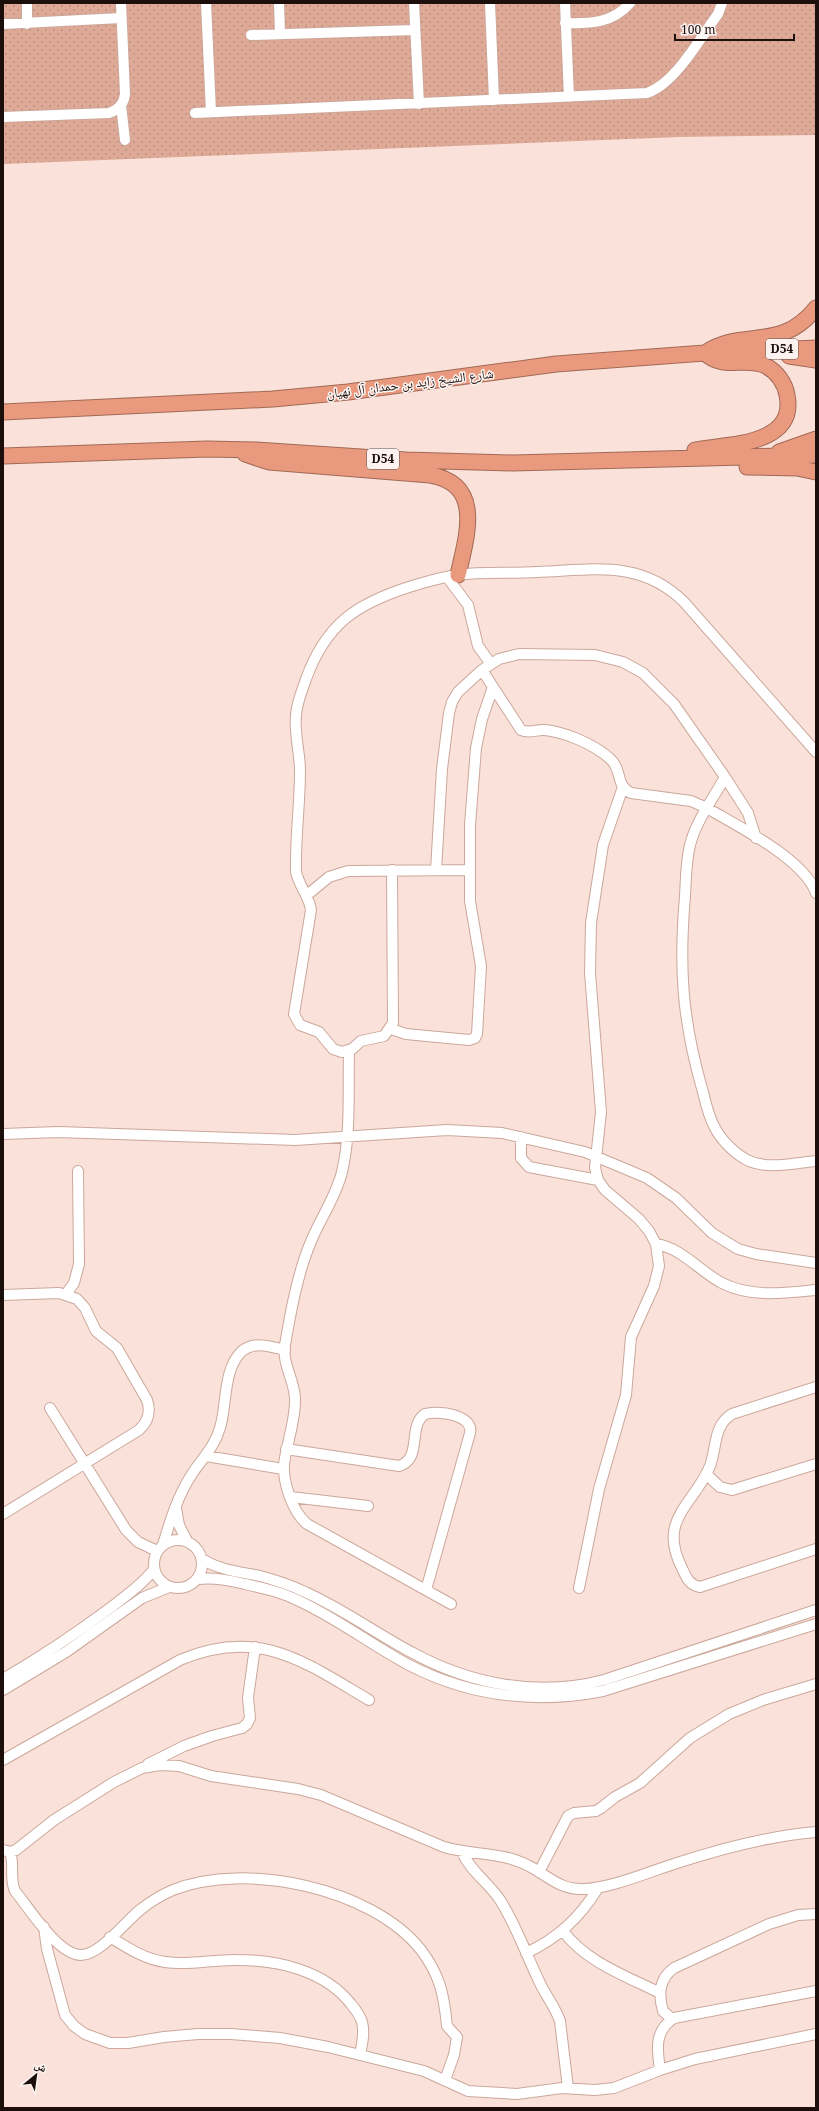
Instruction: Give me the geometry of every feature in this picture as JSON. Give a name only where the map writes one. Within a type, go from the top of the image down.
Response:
[{"type":"highway","points":[[673,457],[693,450],[743,443],[763,438],[779,426],[786,413],[788,398],[786,389],[775,372],[757,363],[722,363],[716,361],[705,353],[729,342],[764,338],[787,332],[816,308]]},
{"type":"highway","name":"شارع الشيخ زايد بن حمدان آل نهيان","points":[[3,412],[273,399],[348,392],[556,364],[705,353],[816,348]]},
{"type":"highway","points":[[747,351],[816,360]]},
{"type":"highway","points":[[763,457],[816,439]]},
{"type":"highway","points":[[237,449],[250,456],[269,462],[430,475],[449,482],[464,498],[469,516],[468,528],[452,576]]},
{"type":"highway","name":"D54","points":[[3,456],[237,449],[459,462],[566,462],[673,457],[763,457],[816,455]]},
{"type":"highway","points":[[673,457],[685,462],[699,465],[797,468],[816,472]]},
{"type":"street","points":[[27,3],[28,24]]},
{"type":"street","points":[[3,117],[109,113],[116,110],[121,105],[125,94],[121,3]]},
{"type":"street","points":[[206,3],[210,112]]},
{"type":"street","points":[[279,3],[280,34]]},
{"type":"street","points":[[414,3],[419,104]]},
{"type":"street","points":[[490,3],[494,100]]},
{"type":"street","points":[[564,3],[569,97]]},
{"type":"street","points":[[565,23],[604,21],[620,13],[630,3]]},
{"type":"street","points":[[195,113],[640,94],[660,88],[671,79],[718,14],[722,3]]},
{"type":"street","points":[[3,24],[28,24],[121,18]]},
{"type":"street","points":[[251,35],[415,30]]},
{"type":"street","points":[[121,105],[125,140]]},
{"type":"street","points":[[3,461],[26,459],[43,454]]},
{"type":"street","points":[[392,870],[394,1018],[391,1029],[381,1038],[358,1042],[349,1051],[342,1052],[336,1050],[324,1036],[314,1030],[302,1026],[294,1018],[310,916],[310,904],[296,872],[300,771],[296,724],[300,697],[310,668],[330,635],[344,619],[360,606],[388,594],[452,576],[614,569],[634,572],[655,580],[671,590],[684,602],[816,752]]},
{"type":"street","points":[[452,576],[468,605],[478,646],[491,664]]},
{"type":"street","points":[[436,870],[439,802],[449,713],[458,692],[482,670],[509,656],[542,653],[600,656],[633,667],[652,680],[668,696],[725,777],[748,813],[756,838]]},
{"type":"street","points":[[482,670],[521,730],[529,732],[539,730],[551,732],[591,746],[613,762],[623,787],[634,794],[691,801],[707,808],[799,867],[808,877],[816,893]]},
{"type":"street","points":[[391,1029],[406,1034],[470,1040],[476,1036],[481,966],[472,914],[470,825],[476,748],[482,720],[493,687]]},
{"type":"street","points":[[725,777],[694,833],[689,850],[681,940],[681,967],[690,1040],[709,1113],[714,1126],[723,1139],[738,1154],[749,1161],[766,1165],[816,1161]]},
{"type":"street","points":[[579,1588],[598,1489],[626,1395],[631,1337],[658,1274],[659,1259],[656,1244],[644,1225],[608,1194],[598,1180],[595,1168],[595,1156],[600,1134],[601,1112],[590,973],[591,923],[603,845],[623,787]]},
{"type":"street","points":[[307,895],[323,880],[335,874],[353,870],[470,870]]},
{"type":"street","points":[[349,1051],[345,1153],[336,1189],[312,1238],[303,1263],[285,1350],[287,1368],[294,1386],[295,1399],[283,1469],[296,1511],[307,1524],[451,1604]]},
{"type":"street","points":[[3,1134],[46,1132],[295,1140],[459,1130],[489,1132],[521,1137],[595,1156],[627,1168],[657,1184],[683,1204],[712,1233],[728,1245],[756,1254],[816,1264]]},
{"type":"street","points":[[521,1137],[522,1158],[529,1167],[598,1180]]},
{"type":"street","points":[[66,1294],[74,1283],[79,1264],[78,1170]]},
{"type":"street","points":[[656,1244],[674,1250],[721,1282],[741,1290],[770,1294],[816,1290]]},
{"type":"street","points":[[3,1294],[59,1293],[66,1294],[81,1303],[96,1331],[117,1348],[147,1400],[149,1410],[148,1419],[139,1430],[3,1514]]},
{"type":"street","points":[[169,1587],[160,1581],[154,1569],[153,1561],[160,1548],[187,1483],[206,1456],[220,1427],[230,1375],[240,1353],[249,1347],[259,1345],[285,1350]]},
{"type":"street","points":[[816,1387],[728,1416],[717,1432],[713,1456],[706,1474],[681,1510],[674,1534],[677,1558],[688,1579],[693,1585],[706,1587],[816,1549]]},
{"type":"street","points":[[50,1408],[126,1530],[138,1542],[160,1548],[174,1540],[187,1541]]},
{"type":"street","points":[[286,1449],[399,1466],[406,1463],[410,1459],[417,1425],[422,1417],[434,1413],[461,1417],[467,1421],[470,1427],[470,1433],[426,1590]]},
{"type":"street","points":[[206,1456],[283,1469]]},
{"type":"street","points":[[706,1474],[720,1487],[732,1490],[816,1464]]},
{"type":"street","points":[[291,1497],[368,1506]]},
{"type":"street","points":[[3,1690],[66,1652],[142,1598],[169,1587],[185,1588],[198,1579],[202,1569],[202,1559],[198,1550],[187,1541],[179,1525],[176,1508]]},
{"type":"street","points":[[202,1559],[220,1568],[276,1581],[305,1592],[415,1654],[453,1671],[488,1682],[524,1688],[568,1687],[604,1680],[816,1610]]},
{"type":"street","points":[[3,1679],[52,1649],[106,1611],[142,1583],[154,1569]]},
{"type":"street","points":[[198,1579],[226,1579],[281,1593],[311,1607],[399,1660],[430,1675],[472,1690],[519,1698],[569,1697],[603,1691],[816,1624]]},
{"type":"street","points":[[3,1760],[180,1660],[210,1649],[233,1646],[255,1647],[276,1651],[298,1659],[369,1700]]},
{"type":"street","points":[[255,1647],[248,1698],[250,1718],[247,1724],[242,1728],[212,1736],[184,1746],[142,1768],[85,1800],[49,1824],[18,1849],[7,1851],[13,1862],[11,1878],[13,1887],[61,1946],[77,1955],[93,1952],[138,1912],[163,1895],[184,1886],[213,1880],[243,1877],[274,1880],[320,1890],[351,1902],[398,1928],[420,1950],[434,1970],[443,1993],[447,2027],[456,2037],[453,2059],[445,2080]]},
{"type":"street","points":[[540,1872],[568,1816],[574,1813],[596,1811],[601,1808],[615,1797],[640,1783],[690,1738],[729,1714],[763,1700],[816,1684]]},
{"type":"street","points":[[142,1768],[170,1765],[212,1776],[310,1792],[333,1798],[434,1843],[462,1852],[514,1860],[540,1872],[551,1881],[566,1887],[582,1890],[598,1888],[725,1848],[777,1836],[816,1832]]},
{"type":"street","points":[[462,1852],[471,1867],[485,1880],[501,1901],[560,2021],[568,2088]]},
{"type":"street","points":[[526,1953],[545,1943],[563,1930],[586,1907],[598,1888]]},
{"type":"street","points":[[672,2020],[663,2011],[660,1993],[663,1979],[680,1964],[769,1924],[798,1915],[816,1914]]},
{"type":"street","points":[[44,1927],[47,1949],[65,2015],[79,2031],[93,2038],[119,2044],[181,2035],[237,2034],[304,2042],[424,2071],[461,2088],[476,2092],[517,2094],[568,2088],[595,2090],[614,2088],[660,2070],[696,2059],[816,2034]]},
{"type":"street","points":[[563,1930],[580,1950],[595,1960],[660,1993]]},
{"type":"street","points":[[110,1937],[141,1955],[158,1961],[176,1963],[254,1960],[294,1968],[316,1976],[341,1993],[359,2014],[364,2032],[360,2055]]},
{"type":"street","points":[[660,2070],[658,2040],[661,2030],[672,2020],[682,2015],[816,1991]]},
{"type":"shaded area","points":[[3,3],[816,3],[816,135],[679,137],[3,164]]}]
